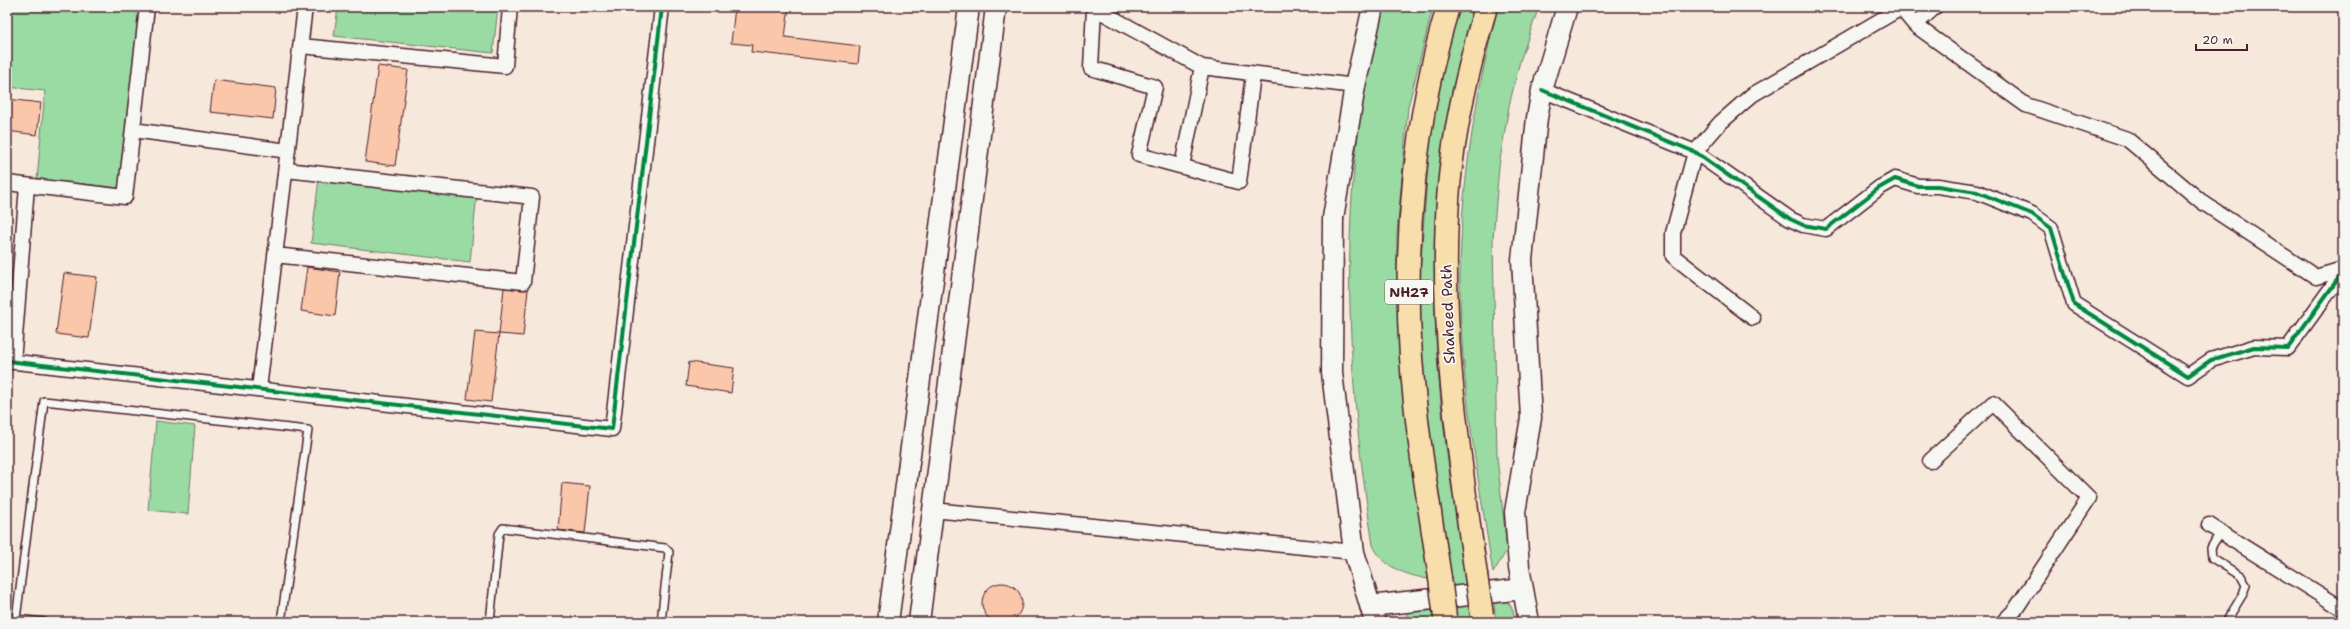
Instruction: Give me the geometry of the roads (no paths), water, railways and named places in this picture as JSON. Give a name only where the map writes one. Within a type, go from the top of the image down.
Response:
[{"type":"highway","name":"NH27","points":[[1446,620],[1411,357],[1409,248],[1413,185],[1439,37],[1448,7]]},
{"type":"highway","name":"Shaheed Path","points":[[1483,618],[1456,430],[1449,356],[1446,255],[1449,187],[1458,124],[1474,46],[1486,7]]},
{"type":"street","points":[[7,183],[125,197],[147,7]]},
{"type":"street","points":[[259,389],[306,7]]},
{"type":"street","points":[[301,46],[505,66],[510,7]]},
{"type":"street","points":[[26,186],[10,361],[612,429],[662,7]]},
{"type":"street","points":[[888,622],[969,7]]},
{"type":"street","points":[[919,622],[996,7]]},
{"type":"street","points":[[1374,7],[1355,86],[1333,218],[1332,373],[1354,552],[1372,614],[1523,589]]},
{"type":"street","points":[[1529,622],[1519,567],[1515,512],[1530,418],[1522,260],[1537,118],[1542,90],[1567,7]]},
{"type":"street","points":[[1753,318],[1673,256],[1673,233],[1696,152],[1720,122],[1752,95],[1901,7],[1915,25],[2026,105],[2127,139],[2202,202],[2316,277],[2343,271]]},
{"type":"street","points":[[1915,25],[1936,7]]},
{"type":"street","points":[[1253,75],[1239,182],[1139,155],[1154,87],[1091,68],[1094,8],[1202,67],[1253,75],[1355,86]]},
{"type":"street","points":[[1182,166],[1202,67]]},
{"type":"street","points":[[1542,90],[1696,152],[1790,219],[1803,225],[1826,229],[1879,188],[1895,179],[1918,186],[1938,186],[1977,192],[2032,214],[2051,228],[2074,304],[2188,376],[2211,360],[2254,347],[2288,348],[2343,271]]},
{"type":"street","points":[[133,130],[288,151]]},
{"type":"street","points":[[275,255],[523,282],[532,197],[286,170]]},
{"type":"street","points":[[1930,461],[1992,403],[2089,498],[2015,610],[2003,622]]},
{"type":"street","points":[[933,510],[1354,552]]},
{"type":"street","points":[[2215,528],[2343,609]]},
{"type":"lane","points":[[44,622],[16,620],[44,401],[308,430],[281,622]]},
{"type":"lane","points":[[490,622],[499,534],[503,528],[665,548],[669,552],[661,622]]},
{"type":"lane","points":[[2215,528],[2211,548],[2212,558],[2241,576],[2246,585],[2244,594],[2226,622]]}]
